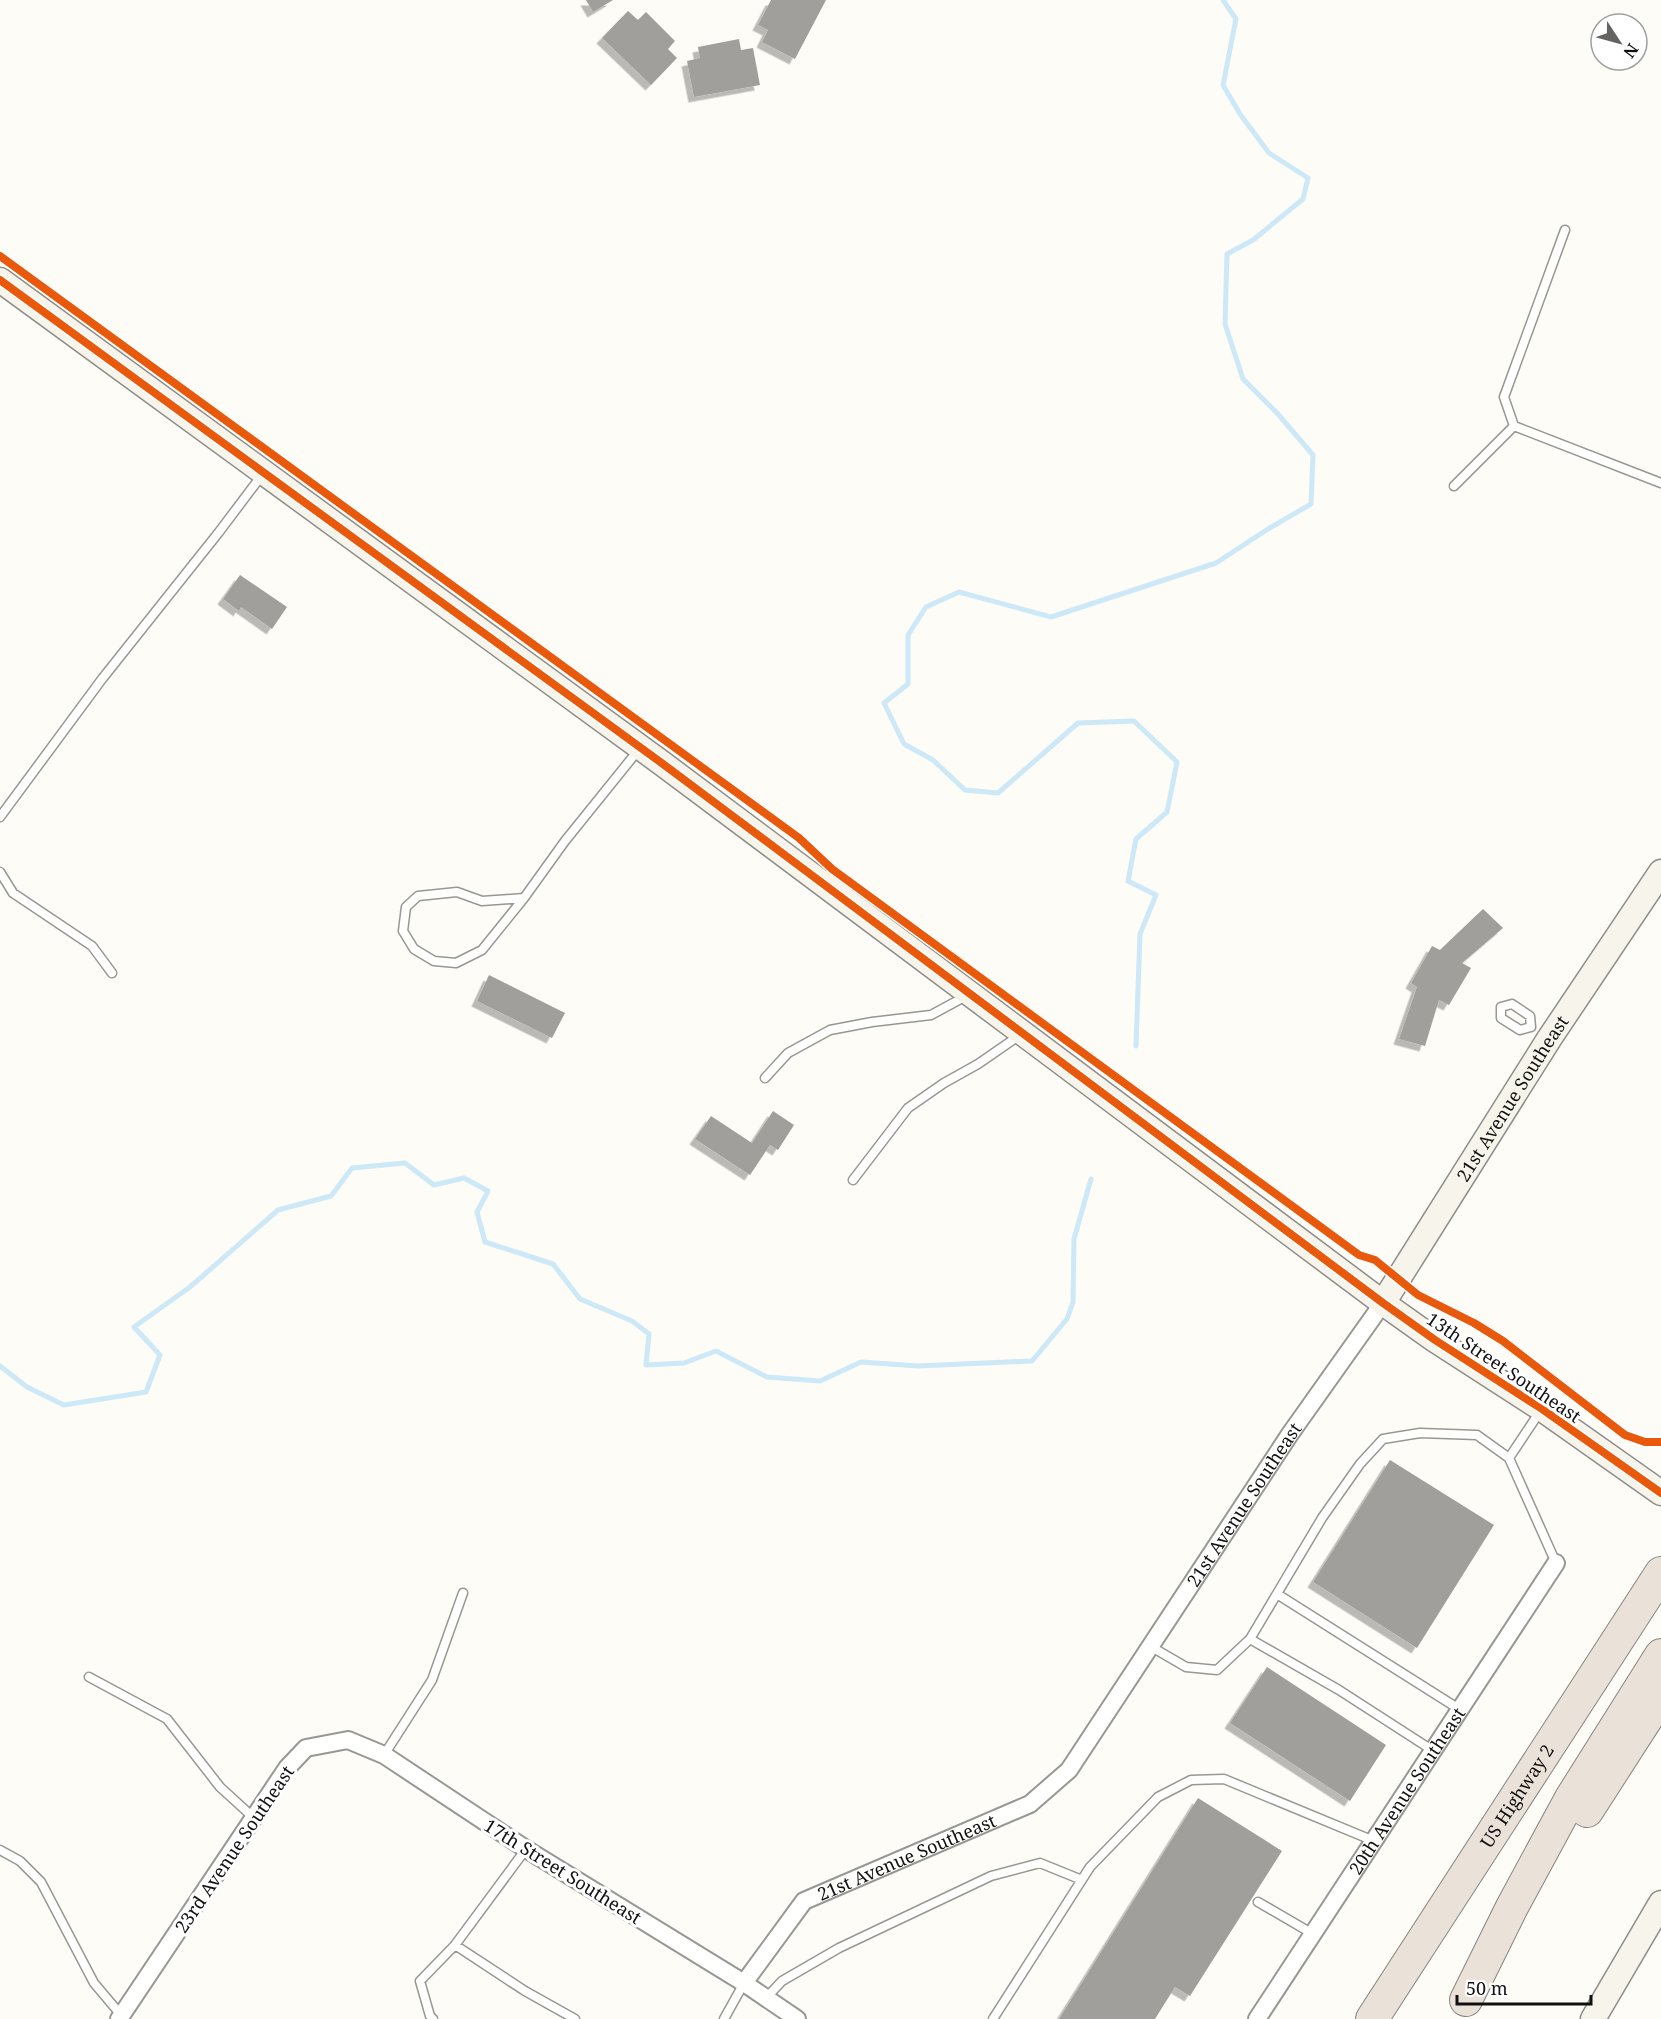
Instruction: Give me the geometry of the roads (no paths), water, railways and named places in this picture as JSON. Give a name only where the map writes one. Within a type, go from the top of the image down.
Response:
[{"type":"highway","name":"US Highway 2","points":[[1372,2019],[1661,1573]]},
{"type":"highway","points":[[1460,2010],[1571,1798],[1661,1655]]},
{"type":"highway","points":[[1460,2010],[1661,1696]]},
{"type":"street","name":"13th Street Southeast","points":[[0,280],[640,748],[1383,1303],[1435,1340],[1542,1409],[1661,1493]]},
{"type":"street","name":"21st Avenue Southeast","points":[[744,1983],[804,1901],[1030,1804],[1068,1770],[1290,1434],[1383,1303],[1540,1033],[1661,872]]},
{"type":"street","name":"20th Avenue Southeast","points":[[1257,2019],[1556,1563]]},
{"type":"street","name":"23rd Avenue Southeast","points":[[120,2017],[287,1767],[306,1748],[348,1740],[384,1755]]},
{"type":"street","name":"17th Street Southeast","points":[[384,1755],[526,1849],[744,1983],[796,2019]]},
{"type":"street","points":[[1593,2019],[1658,1914]]},
{"type":"lane","points":[[1565,230],[1504,397],[1514,426],[1661,483]]},
{"type":"lane","points":[[1454,486],[1514,426]]},
{"type":"lane","points":[[0,817],[102,679],[264,472]]},
{"type":"lane","points":[[524,898],[482,901],[457,892],[418,896],[406,907],[403,931],[414,949],[434,961],[456,963],[482,950],[524,898],[565,841],[640,748]]},
{"type":"lane","points":[[0,872],[13,892],[92,946],[112,973]]},
{"type":"lane","points":[[765,1078],[788,1053],[830,1030],[931,1015],[969,994]]},
{"type":"lane","points":[[1512,1004],[1530,1016],[1540,1033],[1520,1030],[1501,1018],[1499,1006],[1512,1004]]},
{"type":"lane","points":[[853,1180],[908,1108],[1023,1034]]},
{"type":"lane","points":[[1509,1458],[1542,1409]]},
{"type":"lane","points":[[1150,1646],[1186,1667],[1217,1670],[1250,1639],[1322,1518],[1360,1464],[1383,1438],[1420,1433],[1477,1435],[1509,1458],[1556,1563]]},
{"type":"lane","points":[[384,1755],[432,1680],[463,1593]]},
{"type":"lane","points":[[1277,1594],[1459,1709]]},
{"type":"lane","points":[[1250,1639],[1339,1690],[1432,1750]]},
{"type":"lane","points":[[89,1677],[167,1719],[220,1787],[254,1818]]},
{"type":"lane","points":[[993,2019],[1090,1867],[1158,1797],[1191,1780],[1224,1779],[1374,1840]]},
{"type":"lane","points":[[433,2019],[430,2016],[420,1981],[455,1945],[526,1849]]},
{"type":"lane","points":[[0,1850],[20,1861],[41,1882],[94,1983],[120,2017]]},
{"type":"lane","points":[[766,1998],[782,1981],[839,1947],[991,1876],[1040,1863],[1082,1880]]},
{"type":"lane","points":[[1258,1902],[1313,1934]]},
{"type":"lane","points":[[455,1945],[525,1992],[575,2019]]},
{"type":"lane","name":"21st Avenue Southeast","points":[[724,2019],[744,1983]]},
{"type":"waterway","points":[[1136,1046],[1140,934],[1156,895],[1128,881],[1136,839],[1167,812],[1177,762],[1134,721],[1078,723],[998,793],[965,790],[933,760],[904,744],[884,703],[908,684],[908,635],[926,607],[959,592],[1051,617],[1216,563],[1311,504],[1313,455],[1277,413],[1243,379],[1225,324],[1227,254],[1253,240],[1303,199],[1308,178],[1269,153],[1240,114],[1223,85],[1236,19],[1223,0]]},
{"type":"waterway","points":[[0,1366],[27,1387],[64,1405],[146,1392],[160,1355],[134,1327],[190,1287],[278,1210],[331,1196],[352,1168],[405,1163],[434,1185],[464,1178],[488,1191],[477,1212],[485,1242],[553,1264],[580,1299],[632,1321],[649,1334],[646,1365],[684,1363],[716,1351],[767,1377],[820,1381],[861,1362],[918,1366],[1032,1361],[1067,1319],[1073,1302],[1074,1239],[1091,1179]]}]
